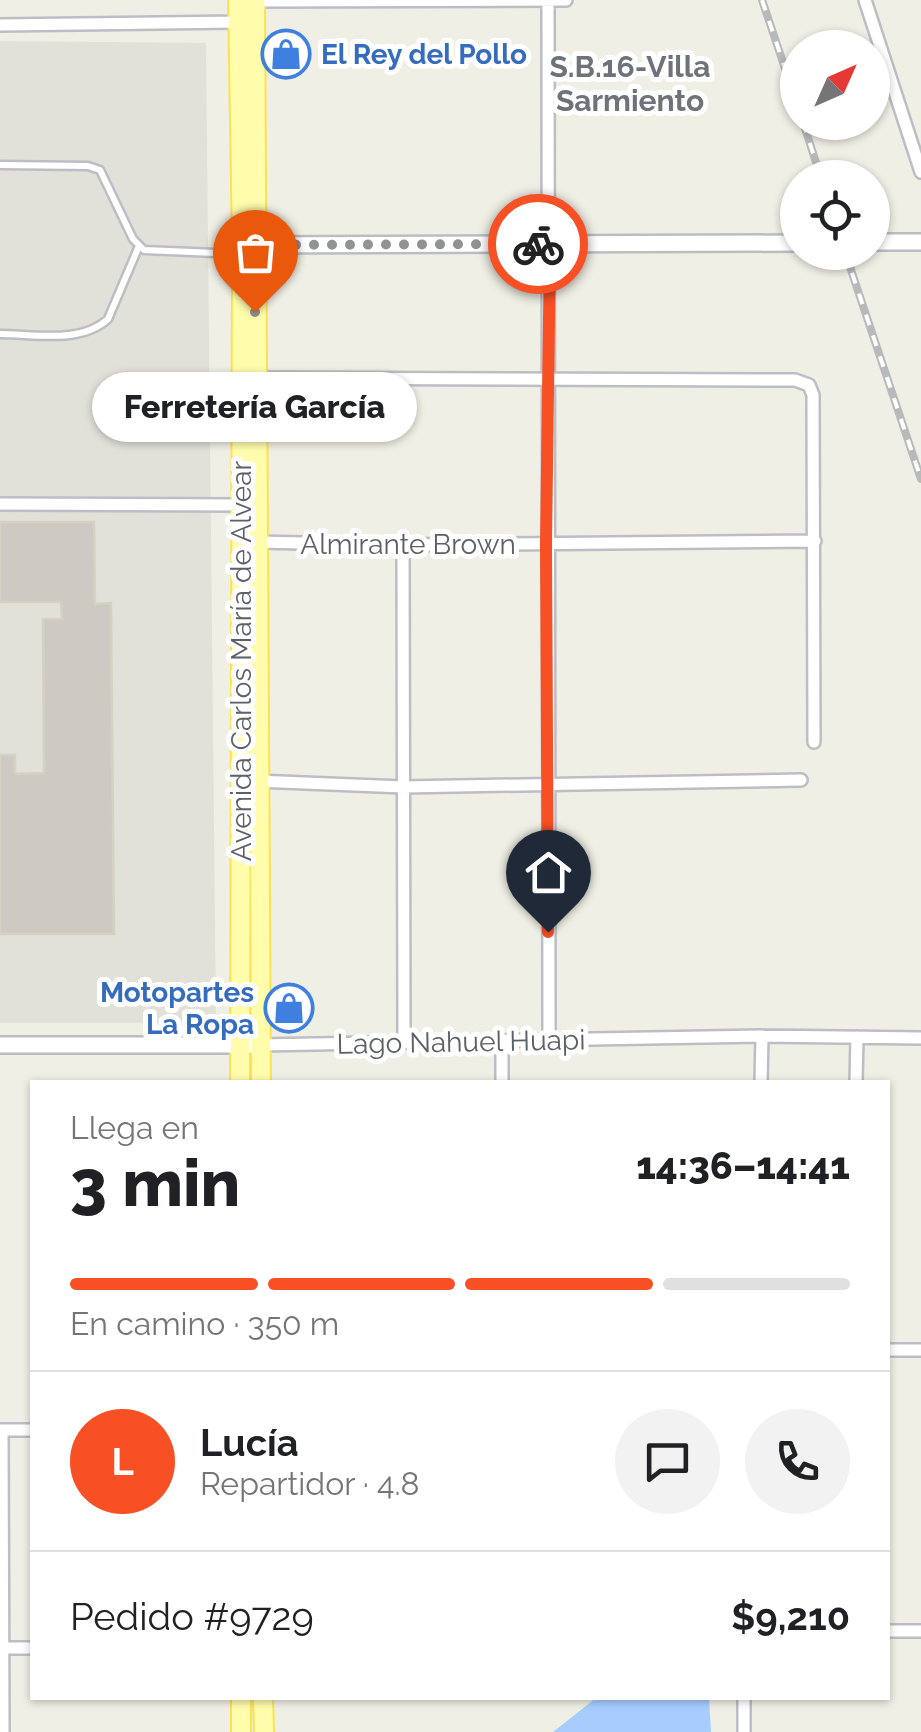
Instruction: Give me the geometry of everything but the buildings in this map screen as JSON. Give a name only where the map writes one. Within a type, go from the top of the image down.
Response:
[{"type":"main road","name":"Avenida Carlos María de Alvear","points":[[238,0],[247,378],[241,504],[248,542]]},
{"type":"main road","name":"Avenida Carlos María de Alvear","points":[[246,248],[255,1]]},
{"type":"main road","name":"Avenida Carlos María de Alvear","points":[[247,378],[256,430],[248,542],[249,781],[260,1080]]},
{"type":"main road","name":"Avenida Carlos María de Alvear","points":[[240,1080],[249,781]]},
{"type":"main road","points":[[241,1700],[241,1732]]},
{"type":"main road","points":[[264,1700],[264,1732]]},
{"type":"street","points":[[548,0],[548,1042]]},
{"type":"street","points":[[0,25],[238,22],[255,1],[566,0]]},
{"type":"street","points":[[864,0],[921,172]]},
{"type":"street","points":[[890,242],[921,242]]},
{"type":"street","points":[[246,248],[780,243]]},
{"type":"street","points":[[247,378],[796,380],[809,384],[813,396],[814,742]]},
{"type":"street","points":[[0,504],[241,504]]},
{"type":"street","name":"Almirante Brown","points":[[248,542],[403,546],[815,541]]},
{"type":"street","points":[[403,546],[404,1042]]},
{"type":"street","points":[[249,781],[548,786],[801,780]]},
{"type":"street","points":[[761,1080],[762,1036]]},
{"type":"street","name":"Lago Nahuel Huapi","points":[[0,1046],[548,1042],[762,1036],[921,1038]]},
{"type":"street","points":[[856,1037],[856,1080]]},
{"type":"street","points":[[502,1042],[502,1080]]},
{"type":"street","points":[[890,1350],[921,1350]]},
{"type":"street","points":[[3,1732],[1,1430],[30,1430]]},
{"type":"street","points":[[890,1631],[921,1631]]},
{"type":"street","points":[[3,1648],[30,1648]]},
{"type":"street","points":[[744,1700],[744,1732]]},
{"type":"lane","points":[[0,165],[88,166],[100,170],[144,250],[246,248]]},
{"type":"lane","points":[[0,334],[80,334],[100,327],[108,319],[139,246]]},
{"type":"path","points":[[256,430],[349,430]]},
{"type":"shaded area","points":[[0,41],[206,43],[216,1023],[0,1023]]},
{"type":"water","points":[[593,1700],[709,1700],[711,1732],[553,1732]]},
{"type":"railway","points":[[762,0],[780,54]]},
{"type":"railway","points":[[809,140],[815,160]]},
{"type":"railway","points":[[851,270],[921,479]]},
{"type":"way so far","points":[[255,312],[255,245],[538,244]]},
{"type":"place","name":"El Rey del Pollo","points":[[286,54]]},
{"type":"place","name":"Ferretería García","points":[[255,312]]},
{"type":"place","name":"Motopartes La Ropa","points":[[289,1008]]},
{"type":"district","name":"S.B.16-Villa Sarmiento","points":[[630,83]]},
{"type":"route","points":[[538,244],[550,244],[546,544],[548,932]]}]
